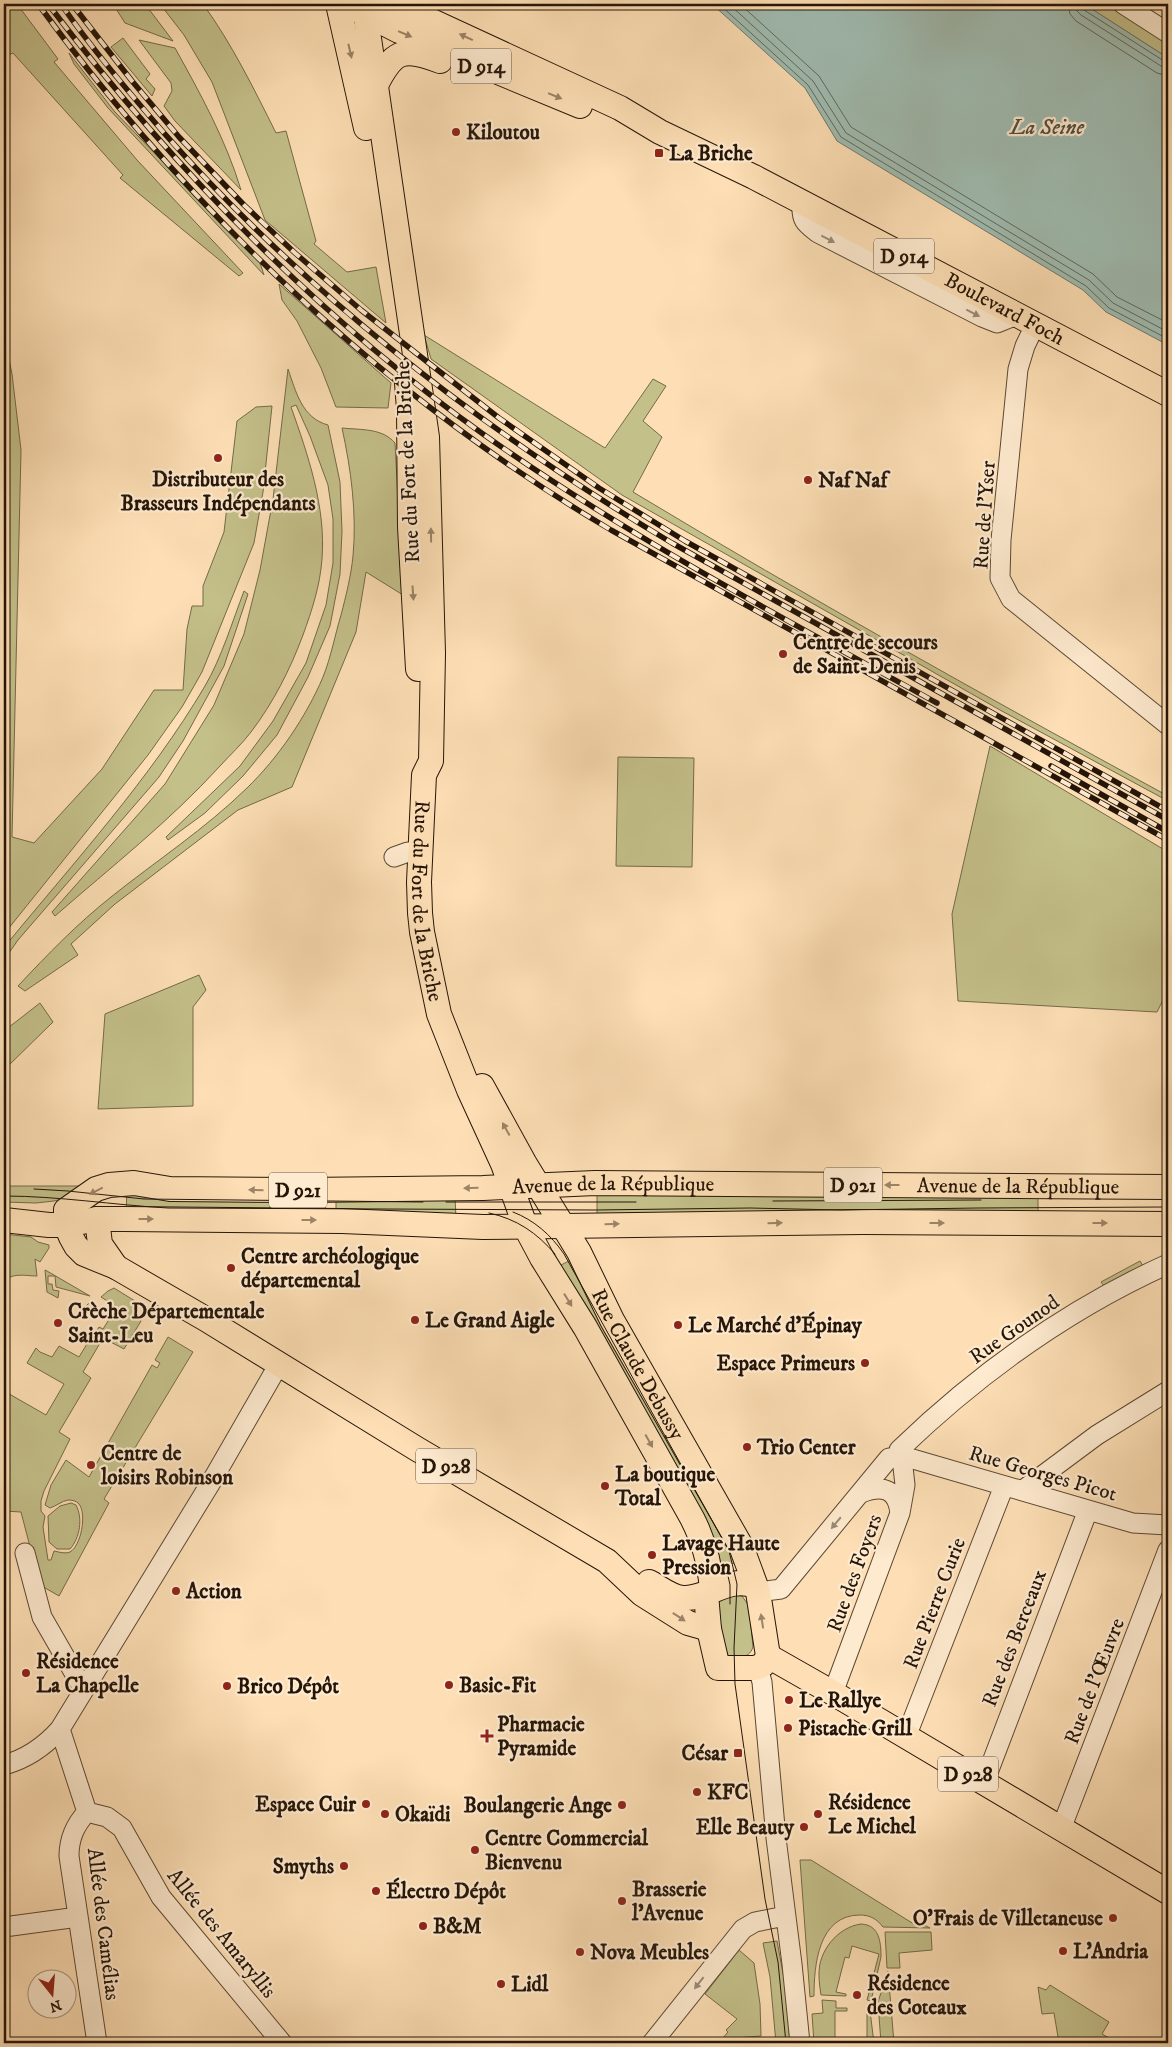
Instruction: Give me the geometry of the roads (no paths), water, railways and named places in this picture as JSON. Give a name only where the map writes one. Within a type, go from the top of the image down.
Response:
[{"type":"main road","name":"Rue du Fort de la Briche","points":[[338,4],[370,147],[406,380],[409,409],[410,527],[418,678],[418,761],[424,775]]},
{"type":"main road","name":"D 914","points":[[395,4],[620,108],[660,132]]},
{"type":"main road","name":"Rue du Fort de la Briche","points":[[359,7],[375,87],[427,437],[433,673],[431,761],[424,775],[420,854],[419,897],[422,932],[436,1002],[469,1090],[509,1179]]},
{"type":"main road","name":"D 914","points":[[359,7],[399,31],[582,108],[618,121],[660,132]]},
{"type":"main road","points":[[375,87],[385,66],[400,54],[424,55],[458,66],[480,65]]},
{"type":"main road","name":"Boulevard Foch","points":[[660,132],[748,174],[1028,318],[1168,394]]},
{"type":"main road","name":"Rue du Fort de la Briche","points":[[444,1024],[482,1086],[534,1178]]},
{"type":"main road","name":"Avenue de la République","points":[[59,1220],[96,1189],[109,1185],[124,1184],[170,1189],[285,1190],[534,1178],[604,1184],[1168,1187]]},
{"type":"main road","name":"Rue Claude Debussy","points":[[534,1178],[579,1252],[612,1320],[741,1546],[757,1589],[763,1662]]},
{"type":"main road","name":"Rue Claude Debussy","points":[[509,1179],[526,1226],[542,1258],[585,1327],[702,1537],[708,1559],[709,1592]]},
{"type":"main road","name":"Avenue de la République","points":[[9,1212],[59,1220],[342,1221],[473,1227],[863,1222],[1168,1224]]},
{"type":"main road","name":"D 928","points":[[97,1219],[100,1244],[116,1267]]},
{"type":"main road","name":"D 928","points":[[59,1220],[78,1249],[87,1255],[116,1267],[614,1566],[627,1570],[680,1598],[730,1585],[750,1584],[757,1589]]},
{"type":"main road","name":"D 928","points":[[614,1566],[642,1594],[688,1623],[709,1629]]},
{"type":"main road","name":"D 928","points":[[709,1592],[709,1629],[718,1668],[763,1662],[833,1693],[1061,1829],[1167,1889]]},
{"type":"street","points":[[1123,4],[1168,33]]},
{"type":"street","name":"Rue de l'Yser","points":[[1028,318],[1025,346],[1018,369],[1000,578],[1011,600],[1168,726]]},
{"type":"street","points":[[394,857],[408,852],[420,854]]},
{"type":"street","name":"Rue Gounod","points":[[757,1589],[781,1589],[861,1493],[971,1386],[1020,1349],[1078,1312],[1168,1264]]},
{"type":"street","points":[[4,1765],[30,1755],[46,1744],[60,1730],[210,1484],[279,1364]]},
{"type":"street","points":[[1023,1490],[1098,1435],[1168,1391]]},
{"type":"street","name":"Rue Georges Picot","points":[[899,1458],[1023,1490],[1140,1524],[1168,1526]]},
{"type":"street","name":"Rue des Foyers","points":[[833,1693],[900,1513],[905,1485],[899,1458]]},
{"type":"street","name":"Rue Pierre Curie","points":[[906,1737],[1004,1486]]},
{"type":"street","points":[[861,1493],[879,1488],[890,1492],[898,1500],[900,1513]]},
{"type":"street","name":"Rue des Berceaux","points":[[984,1783],[1088,1510]]},
{"type":"street","name":"Rue de l'Œuvre","points":[[1061,1829],[1168,1550]]},
{"type":"street","points":[[25,1553],[42,1617],[84,1690]]},
{"type":"street","points":[[763,1662],[762,1682],[776,1838],[800,2043]]},
{"type":"street","points":[[60,1730],[87,1812]]},
{"type":"street","name":"Allée des Camélias","points":[[87,1812],[75,1827],[70,1843],[69,1856],[97,2043]]},
{"type":"street","name":"Allée des Amaryllis","points":[[87,1812],[107,1817],[122,1828],[161,1896],[282,2043]]},
{"type":"street","points":[[652,2043],[737,1935],[755,1922],[785,1916]]},
{"type":"street","points":[[4,1927],[78,1917]]},
{"type":"water","name":"La Seine","points":[[712,4],[1084,4],[1168,58],[1168,345],[1106,312],[1083,290],[837,141],[805,88]]},
{"type":"tram line","points":[[34,1189],[144,1199],[423,1202]]},
{"type":"tram line","points":[[4,1196],[45,1197],[168,1208],[595,1210],[750,1208],[841,1210],[1168,1207]]},
{"type":"tram line","points":[[773,1201],[981,1200]]},
{"type":"tram line","points":[[446,1202],[636,1202]]},
{"type":"tram line","points":[[513,1212],[528,1219],[542,1229],[564,1254],[729,1551],[737,1584],[734,1648],[735,1684],[765,1899],[778,1962],[786,2043]]},
{"type":"tram line","points":[[489,1213],[509,1219],[526,1228],[534,1233],[555,1254]]},
{"type":"tram line","points":[[725,1562],[730,1585],[730,1604]]},
{"type":"railway","points":[[38,4],[98,81],[161,156],[228,228],[298,296],[371,360],[448,421],[528,478],[611,530],[1168,840]]},
{"type":"railway","points":[[48,4],[145,123],[249,236],[362,340],[421,388],[483,434],[649,542],[937,703]]},
{"type":"railway","points":[[61,4],[98,54],[137,101],[220,193],[278,250],[339,305],[402,358],[467,407],[534,455],[672,543],[1168,820]]},
{"type":"railway","points":[[72,4],[132,81],[179,137],[244,205],[295,253],[361,310],[499,418],[599,488],[685,541],[1168,811]]},
{"type":"railway","points":[[1051,766],[1168,832]]},
{"type":"place","name":"Kiloutou","points":[[456,132]]},
{"type":"place","name":"La Briche","points":[[659,153]]},
{"type":"place","name":"Distributeur des Brasseurs Indépendants","points":[[218,458]]},
{"type":"place","name":"Naf Naf","points":[[808,480]]},
{"type":"place","name":"Centre de secours de Saint-Denis","points":[[783,654]]},
{"type":"place","name":"Centre archéologique départemental","points":[[231,1268]]},
{"type":"place","name":"Le Grand Aigle","points":[[415,1320]]},
{"type":"place","name":"Crèche Départementale Saint-Leu","points":[[58,1323]]},
{"type":"place","name":"Le Marché d'Épinay","points":[[678,1325]]},
{"type":"place","name":"Espace Primeurs","points":[[865,1363]]},
{"type":"place","name":"Trio Center","points":[[747,1447]]},
{"type":"place","name":"Centre de loisirs Robinson","points":[[91,1465]]},
{"type":"place","name":"La boutique Total","points":[[605,1486]]},
{"type":"place","name":"Lavage Haute Pression","points":[[652,1555]]},
{"type":"place","name":"Action","points":[[176,1591]]},
{"type":"place","name":"Résidence La Chapelle","points":[[26,1673]]},
{"type":"place","name":"Basic-Fit","points":[[449,1685]]},
{"type":"place","name":"Brico Dépôt","points":[[227,1686]]},
{"type":"place","name":"Le Rallye","points":[[789,1700]]},
{"type":"place","name":"Pistache Grill","points":[[788,1728]]},
{"type":"place","name":"Pharmacie Pyramide","points":[[487,1736]]},
{"type":"place","name":"César","points":[[738,1753]]},
{"type":"place","name":"KFC","points":[[697,1792]]},
{"type":"place","name":"Espace Cuir","points":[[366,1804]]},
{"type":"place","name":"Boulangerie Ange","points":[[622,1805]]},
{"type":"place","name":"Okaïdi","points":[[385,1814]]},
{"type":"place","name":"Résidence Le Michel","points":[[818,1814]]},
{"type":"place","name":"Elle Beauty","points":[[804,1827]]},
{"type":"place","name":"Centre Commercial Bienvenu","points":[[475,1850]]},
{"type":"place","name":"Smyths","points":[[344,1866]]},
{"type":"place","name":"Électro Dépôt","points":[[376,1891]]},
{"type":"place","name":"Brasserie l'Avenue","points":[[622,1901]]},
{"type":"place","name":"O'Frais de Villetaneuse","points":[[1113,1918]]},
{"type":"place","name":"B&M","points":[[423,1926]]},
{"type":"place","name":"L'Andria","points":[[1063,1951]]},
{"type":"place","name":"Nova Meubles","points":[[580,1952]]},
{"type":"place","name":"Lidl","points":[[501,1984]]},
{"type":"place","name":"Résidence des Coteaux","points":[[857,1995]]}]
